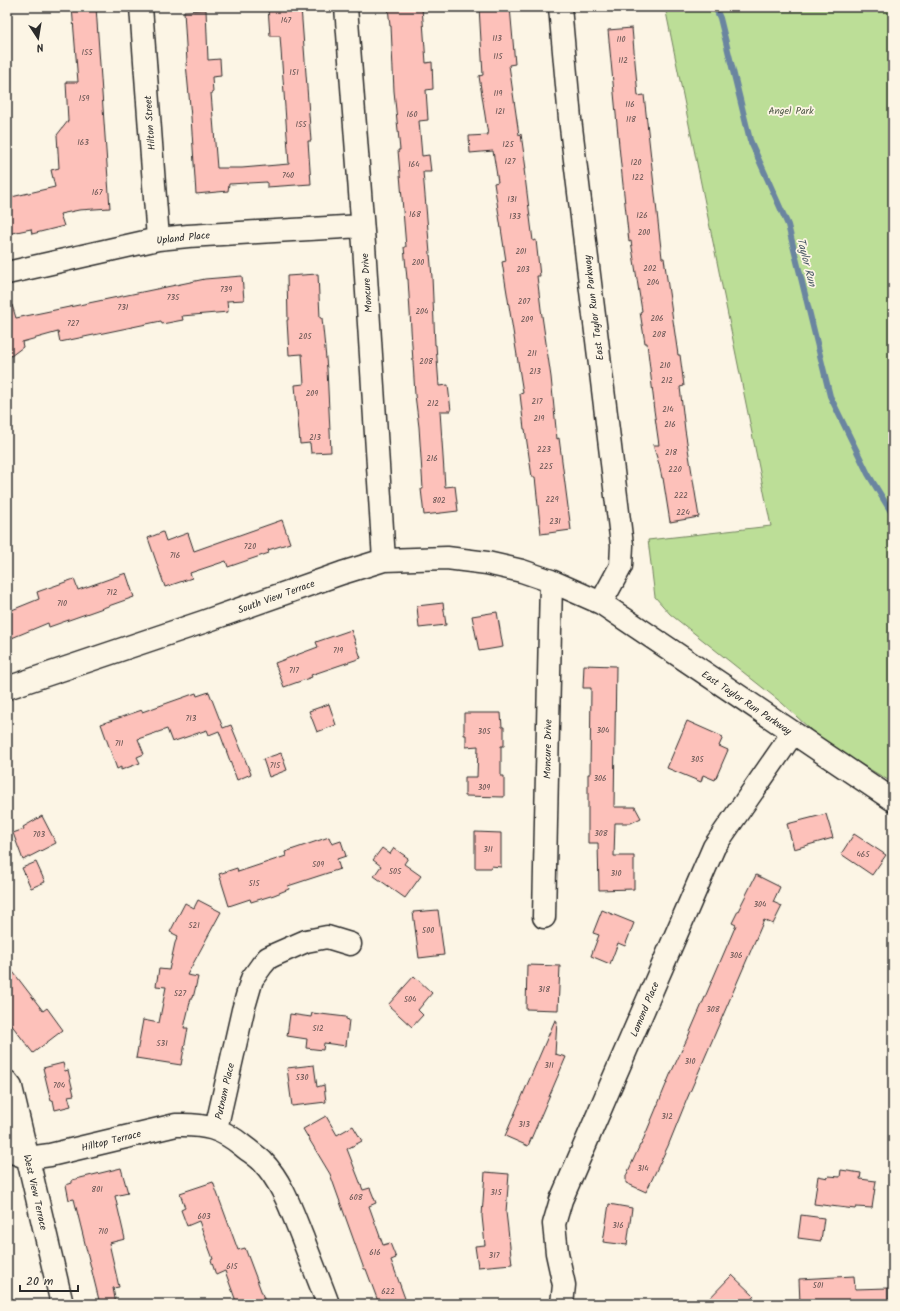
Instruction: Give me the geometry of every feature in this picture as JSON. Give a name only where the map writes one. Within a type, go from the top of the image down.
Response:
[{"type":"street","name":"Hilton Street","points":[[141,7],[158,239]]},
{"type":"street","name":"Moncure Drive","points":[[346,7],[384,560]]},
{"type":"street","name":"East Taylor Run Parkway","points":[[560,7],[571,127],[622,545],[621,566],[601,603]]},
{"type":"street","name":"Upland Place","points":[[7,273],[158,239],[362,226]]},
{"type":"street","name":"South View Terrace","points":[[7,688],[384,560],[447,558],[487,563],[522,571],[551,581]]},
{"type":"street","name":"Moncure Drive","points":[[544,917],[551,581]]},
{"type":"street","name":"East Taylor Run Parkway","points":[[551,581],[601,603],[893,800]]},
{"type":"street","name":"Lamond Place","points":[[562,1304],[564,1285],[557,1253],[554,1224],[561,1200],[714,847],[793,733]]},
{"type":"street","name":"Putnam Place","points":[[328,1304],[287,1199],[274,1176],[262,1161],[230,1136],[216,1129],[252,979],[262,965],[268,958],[306,941],[327,937],[350,944]]},
{"type":"street","name":"West View Terrace","points":[[7,1082],[11,1087],[62,1304]]},
{"type":"street","name":"Hilltop Terrace","points":[[7,1150],[28,1158],[50,1155],[176,1125],[191,1124],[216,1129]]},
{"type":"green space","name":"Angel Park","points":[[665,7],[893,7],[893,783],[824,742],[782,703],[670,614],[655,597],[648,540],[771,526]]},
{"type":"building","points":[[72,7],[96,7],[110,208],[79,210],[60,214],[64,226],[32,234],[31,229],[7,234],[7,198],[55,187],[51,170],[59,168],[57,135],[68,121],[66,82],[78,82]]},
{"type":"building","points":[[268,7],[301,7],[311,141],[308,141],[311,184],[267,187],[267,182],[229,184],[228,191],[196,194],[186,63],[184,11],[206,10],[208,60],[220,59],[221,76],[212,77],[213,93],[211,93],[217,168],[242,168],[289,164],[280,36],[270,36]]},
{"type":"building","points":[[388,7],[422,7],[426,63],[432,62],[433,89],[426,90],[428,120],[419,121],[422,156],[429,155],[431,172],[423,172],[439,386],[448,385],[451,411],[440,411],[445,487],[455,486],[458,511],[424,515],[421,489],[423,489],[419,427],[415,395],[408,279],[404,247],[406,247],[398,150],[400,150],[394,91],[391,26]]},
{"type":"building","points":[[479,7],[510,7],[515,64],[509,65],[519,135],[521,134],[526,169],[524,169],[533,241],[536,240],[540,276],[537,276],[551,377],[557,439],[559,438],[571,530],[541,534],[535,477],[532,477],[524,429],[520,394],[523,393],[502,262],[506,261],[494,183],[498,182],[493,151],[470,153],[469,136],[488,135],[479,76],[483,75]]},
{"type":"building","points":[[632,28],[638,96],[644,95],[662,258],[664,258],[678,355],[680,355],[684,386],[680,387],[685,430],[699,517],[670,522],[663,478],[653,445],[659,445],[647,343],[645,343],[640,312],[642,311],[631,241],[629,242],[608,30]]},
{"type":"building","points":[[318,274],[320,318],[322,318],[327,369],[331,452],[311,453],[310,443],[300,444],[295,385],[304,384],[302,354],[289,355],[287,276]]},
{"type":"building","points":[[242,276],[244,300],[227,301],[228,312],[182,316],[183,320],[162,324],[161,321],[60,342],[58,332],[22,342],[23,347],[7,359],[7,306],[12,305],[16,318],[205,279]]},
{"type":"building","points":[[282,520],[290,543],[268,550],[269,553],[228,567],[226,561],[190,573],[192,578],[165,587],[148,538],[163,532],[166,541],[188,533],[194,551]]},
{"type":"building","points":[[126,573],[134,597],[49,627],[48,623],[7,640],[7,612],[39,599],[37,592],[74,579],[78,590]]},
{"type":"building","points":[[443,603],[446,625],[419,628],[417,606]]},
{"type":"building","points":[[497,612],[503,647],[479,651],[472,616]]},
{"type":"building","points":[[351,630],[361,658],[311,675],[312,677],[284,687],[275,663],[318,647],[316,642]]},
{"type":"building","points":[[584,665],[616,666],[614,807],[635,807],[641,818],[631,823],[615,823],[614,856],[634,856],[634,889],[599,890],[598,843],[588,843],[588,774],[590,774],[591,688],[583,688]]},
{"type":"building","points":[[209,692],[223,728],[231,725],[251,774],[237,780],[219,731],[209,735],[207,730],[172,742],[167,729],[138,739],[144,754],[137,757],[140,763],[121,770],[121,767],[117,769],[101,724],[142,710],[142,712],[196,693],[197,696]]},
{"type":"building","points":[[329,704],[336,725],[317,732],[309,711]]},
{"type":"building","points":[[464,713],[501,713],[502,727],[504,727],[504,746],[501,746],[501,776],[504,776],[504,797],[465,796],[465,777],[477,777],[478,746],[466,747],[466,735],[464,735]]},
{"type":"building","points":[[687,721],[723,737],[719,746],[728,750],[715,780],[703,775],[701,782],[667,768]]},
{"type":"building","points":[[281,753],[287,770],[269,777],[263,759]]},
{"type":"building","points":[[826,814],[833,838],[794,849],[787,824]]},
{"type":"building","points":[[42,816],[56,843],[23,860],[13,833],[24,829],[23,827]]},
{"type":"building","points":[[475,832],[501,833],[501,867],[491,866],[491,868],[475,868]]},
{"type":"building","points":[[854,834],[886,855],[872,875],[841,854]]},
{"type":"building","points":[[329,837],[332,844],[341,841],[346,856],[337,859],[340,869],[288,886],[289,889],[274,895],[251,902],[250,899],[229,906],[219,874],[237,868],[238,872],[286,856],[285,852]]},
{"type":"building","points":[[382,848],[390,854],[394,848],[408,858],[404,864],[421,876],[405,898],[374,876],[381,866],[373,860]]},
{"type":"building","points":[[36,862],[45,882],[31,888],[22,868]]},
{"type":"building","points":[[756,875],[780,887],[773,902],[782,906],[773,924],[764,920],[668,1146],[646,1192],[626,1183],[626,1176],[641,1145],[736,925],[732,923]]},
{"type":"building","points":[[198,900],[221,912],[187,975],[198,977],[184,1028],[188,1028],[181,1065],[136,1058],[143,1020],[159,1023],[166,987],[156,986],[159,969],[169,970],[178,936],[170,932],[185,903],[194,908]]},
{"type":"building","points":[[438,910],[444,955],[419,958],[413,912]]},
{"type":"building","points":[[602,910],[634,923],[625,946],[618,943],[610,964],[591,956],[599,935],[593,933]]},
{"type":"building","points":[[7,964],[43,1011],[47,1008],[63,1030],[33,1053],[7,1019]]},
{"type":"building","points":[[527,965],[560,966],[558,1010],[526,1009]]},
{"type":"building","points":[[414,976],[432,993],[418,1010],[423,1015],[412,1027],[388,1005]]},
{"type":"building","points":[[312,1013],[346,1017],[346,1019],[349,1020],[346,1046],[324,1043],[323,1050],[306,1048],[307,1039],[287,1036],[290,1014],[311,1017]]},
{"type":"building","points":[[555,1020],[557,1021],[555,1054],[566,1057],[528,1146],[505,1136]]},
{"type":"building","points":[[63,1063],[65,1071],[68,1070],[74,1095],[68,1096],[71,1106],[55,1110],[53,1100],[51,1101],[43,1068]]},
{"type":"building","points":[[314,1065],[317,1087],[324,1085],[326,1102],[292,1106],[287,1068]]},
{"type":"building","points":[[326,1116],[337,1135],[353,1126],[362,1141],[347,1149],[363,1190],[370,1188],[376,1203],[369,1206],[383,1245],[390,1243],[396,1258],[391,1260],[407,1304],[379,1304],[366,1269],[364,1269],[330,1174],[303,1129]]},
{"type":"building","points":[[121,1168],[128,1193],[115,1196],[125,1239],[109,1243],[119,1287],[113,1288],[116,1304],[100,1304],[74,1199],[69,1200],[66,1185],[72,1183],[72,1180]]},
{"type":"building","points":[[841,1170],[861,1173],[860,1179],[876,1181],[872,1208],[856,1207],[855,1209],[814,1204],[818,1176],[828,1178],[829,1176],[840,1177]]},
{"type":"building","points":[[485,1172],[509,1174],[506,1212],[512,1264],[478,1267],[475,1246],[485,1245],[482,1216]]},
{"type":"building","points":[[213,1182],[238,1250],[245,1248],[266,1304],[237,1304],[225,1271],[216,1275],[211,1260],[213,1259],[199,1221],[187,1226],[181,1210],[185,1208],[180,1193]]},
{"type":"building","points":[[609,1204],[632,1208],[627,1245],[603,1242]]},
{"type":"building","points":[[801,1215],[824,1218],[821,1241],[798,1238]]},
{"type":"building","points":[[732,1275],[754,1296],[747,1304],[704,1304]]},
{"type":"building","points":[[854,1276],[855,1289],[888,1288],[888,1304],[800,1304],[799,1279]]},
{"type":"waterway","name":"Taylor Run","points":[[715,7],[720,18],[750,140],[788,225],[830,396],[868,474],[893,515]]}]
